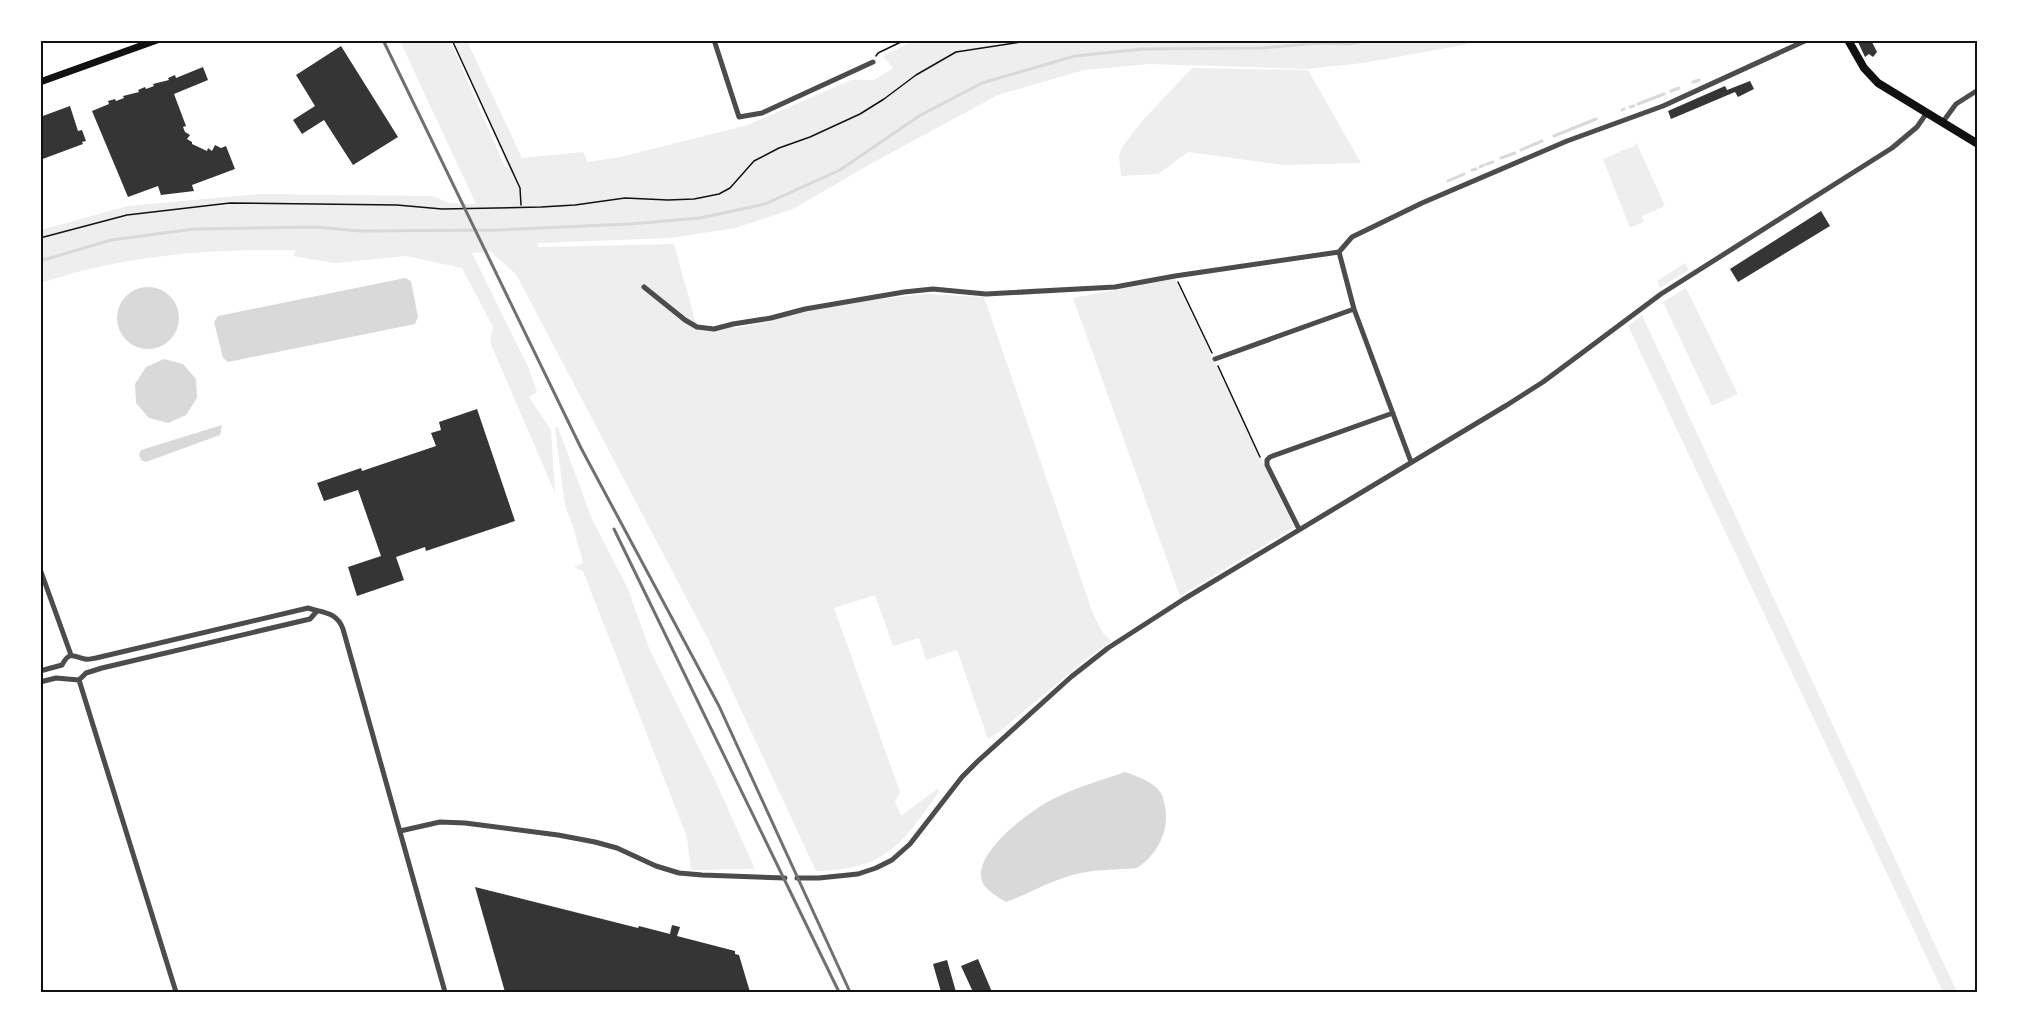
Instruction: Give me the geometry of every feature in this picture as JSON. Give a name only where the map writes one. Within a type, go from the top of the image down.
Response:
[{"type":"main road","points":[[40,82],[157,40]]},
{"type":"main road","points":[[1848,40],[1873,79],[1977,144]]},
{"type":"street","points":[[714,40],[739,117],[762,113],[873,62]]},
{"type":"street","points":[[644,287],[685,320],[697,327],[714,329],[805,309],[904,292],[933,289],[986,294],[1072,291],[1115,287],[1339,252],[1352,237],[1429,199],[1567,141],[1663,106],[1807,40]]},
{"type":"street","points":[[1942,123],[1956,104],[1977,90]]},
{"type":"street","points":[[797,878],[858,874],[892,860],[910,843],[968,771],[1082,668],[1108,648],[1166,609],[1543,382],[1661,294],[1892,148],[1917,126],[1926,114]]},
{"type":"street","points":[[1339,252],[1354,309],[1411,462]]},
{"type":"street","points":[[1215,359],[1354,309]]},
{"type":"street","points":[[1299,529],[1267,465],[1267,460],[1393,413]]},
{"type":"street","points":[[40,569],[71,656]]},
{"type":"street","points":[[84,659],[308,608],[328,613],[338,619],[343,629],[445,993]]},
{"type":"street","points":[[40,682],[66,678],[73,681],[79,680],[86,673],[310,619],[317,611]]},
{"type":"street","points":[[66,678],[62,672],[62,665],[65,659],[71,656],[84,659],[87,665],[86,673]]},
{"type":"street","points":[[40,671],[62,665]]},
{"type":"street","points":[[79,680],[176,993]]},
{"type":"street","points":[[400,831],[440,822],[465,823],[595,842],[617,848],[656,866],[679,873],[702,876],[785,878]]},
{"type":"path","points":[[452,40],[520,188],[521,206]]},
{"type":"path","points":[[873,62],[878,53],[905,40]]},
{"type":"path","points":[[40,238],[127,215],[230,203],[397,205],[442,209],[575,205],[625,198],[686,200],[719,194],[730,188],[754,161],[860,114],[916,75],[956,52],[1027,41],[1053,40]]},
{"type":"path","points":[[1175,276],[1260,457],[1267,460]]},
{"type":"shaded area","points":[[400,41],[450,41],[505,167],[508,167],[454,41],[467,41],[522,158],[583,152],[588,162],[620,157],[748,125],[851,80],[874,80],[893,68],[883,56],[913,41],[1478,41],[1363,63],[1308,69],[1149,64],[1084,70],[998,95],[793,209],[735,228],[671,238],[537,243],[539,247],[674,244],[697,327],[714,329],[733,324],[735,328],[768,322],[801,312],[925,294],[984,297],[1093,614],[1103,633],[1111,641],[988,739],[957,650],[926,660],[919,638],[893,646],[875,595],[834,608],[900,792],[895,802],[901,816],[937,789],[940,791],[914,826],[890,850],[860,865],[816,871],[709,641],[516,274],[490,251],[472,253],[529,369],[537,392],[529,397],[551,430],[555,493],[490,342],[493,327],[462,268],[406,256],[335,263],[293,256],[296,250],[231,251],[135,260],[41,283],[41,230],[128,206],[260,194],[433,196],[449,203],[476,204]]},
{"type":"shaded area","points":[[1192,68],[1308,70],[1361,163],[1283,165],[1188,152],[1158,174],[1121,176],[1119,156],[1122,147],[1143,120]]},
{"type":"shaded area","points":[[1636,142],[1665,206],[1642,216],[1644,222],[1630,228],[1603,159],[1620,152],[1620,148],[1621,151],[1635,146]]},
{"type":"shaded area","points":[[1685,263],[1689,270],[1660,288],[1657,281]]},
{"type":"shaded area","points":[[405,278],[411,281],[418,317],[415,324],[228,362],[223,358],[214,322],[218,316]]},
{"type":"shaded area","points":[[1175,279],[1294,527],[1180,596],[1073,298]]},
{"type":"shaded area","points":[[148,287],[165,292],[170,296],[174,301],[179,318],[174,335],[170,340],[165,344],[148,349],[131,344],[126,340],[122,335],[117,318],[122,301],[126,296],[131,292]]},
{"type":"shaded area","points":[[1686,288],[1738,394],[1712,406],[1663,302]]},
{"type":"shaded area","points":[[1642,315],[1957,992],[1943,992],[1628,326]]},
{"type":"shaded area","points":[[164,359],[183,364],[196,379],[197,398],[186,415],[168,423],[149,418],[136,403],[135,384],[146,367]]},
{"type":"shaded area","points":[[222,425],[220,435],[146,462],[141,460],[139,455],[141,450]]},
{"type":"shaded area","points":[[558,427],[591,517],[628,589],[649,648],[714,778],[755,869],[691,870],[687,837],[583,571],[574,567],[583,563],[565,506],[555,428]]},
{"type":"shaded area","points":[[1125,772],[1154,786],[1161,793],[1164,802],[1166,821],[1164,830],[1157,847],[1145,862],[1137,868],[1071,875],[1006,902],[986,887],[982,881],[981,870],[986,858],[1006,833],[1020,821],[1045,803],[1063,794]]},
{"type":"building","points":[[1857,40],[1871,40],[1877,52],[1873,57],[1869,54],[1865,57]]},
{"type":"building","points":[[341,46],[398,137],[353,165],[324,120],[302,134],[293,120],[315,106],[296,75]]},
{"type":"building","points":[[203,67],[208,80],[174,94],[186,126],[183,127],[190,135],[187,139],[192,144],[207,151],[208,148],[212,151],[215,145],[221,148],[226,146],[235,169],[192,185],[194,191],[161,195],[158,186],[128,197],[92,111],[109,104],[108,101],[115,99],[116,101],[124,98],[123,96],[139,92],[138,90],[145,87],[146,89],[154,86],[153,84],[169,80],[168,78],[175,75],[176,78]]},
{"type":"building","points":[[1750,81],[1754,89],[1738,97],[1735,92],[1671,119],[1668,111],[1725,86],[1727,90]]},
{"type":"building","points":[[70,106],[78,131],[82,130],[86,141],[40,160],[40,117]]},
{"type":"building","points":[[1821,211],[1830,226],[1738,282],[1730,269]]},
{"type":"building","points":[[477,409],[515,521],[426,551],[425,547],[396,557],[404,580],[357,596],[348,567],[381,556],[358,490],[324,501],[317,483],[361,468],[362,471],[436,446],[431,433],[441,430],[439,422]]},
{"type":"building","points":[[475,887],[638,928],[639,926],[670,934],[672,925],[680,927],[677,936],[735,951],[735,954],[739,955],[750,992],[505,992]]},
{"type":"building","points":[[978,959],[992,992],[973,992],[961,966]]},
{"type":"building","points":[[947,960],[956,992],[941,992],[933,964]]},
{"type":"waterway","points":[[40,261],[111,240],[194,229],[316,227],[360,231],[499,230],[630,224],[700,218],[765,204],[840,170],[919,116],[982,83],[1075,56],[1143,49],[1262,48],[1319,43],[1351,44],[1368,40]]},
{"type":"waterway","points":[[1693,82],[1699,80]]},
{"type":"waterway","points":[[1671,91],[1679,88]]},
{"type":"waterway","points":[[1638,104],[1664,94]]},
{"type":"waterway","points":[[1630,107],[1634,106]]},
{"type":"waterway","points":[[1554,136],[1596,119]]},
{"type":"waterway","points":[[1521,150],[1542,141]]},
{"type":"waterway","points":[[1501,158],[1515,153]]},
{"type":"waterway","points":[[1487,164],[1493,162]]},
{"type":"waterway","points":[[1480,167],[1484,165]]},
{"type":"waterway","points":[[1472,170],[1476,169]]},
{"type":"waterway","points":[[1448,181],[1464,174]]},
{"type":"railway","points":[[383,40],[581,448],[719,706],[850,992]]},
{"type":"railway","points":[[614,529],[839,992]]}]
